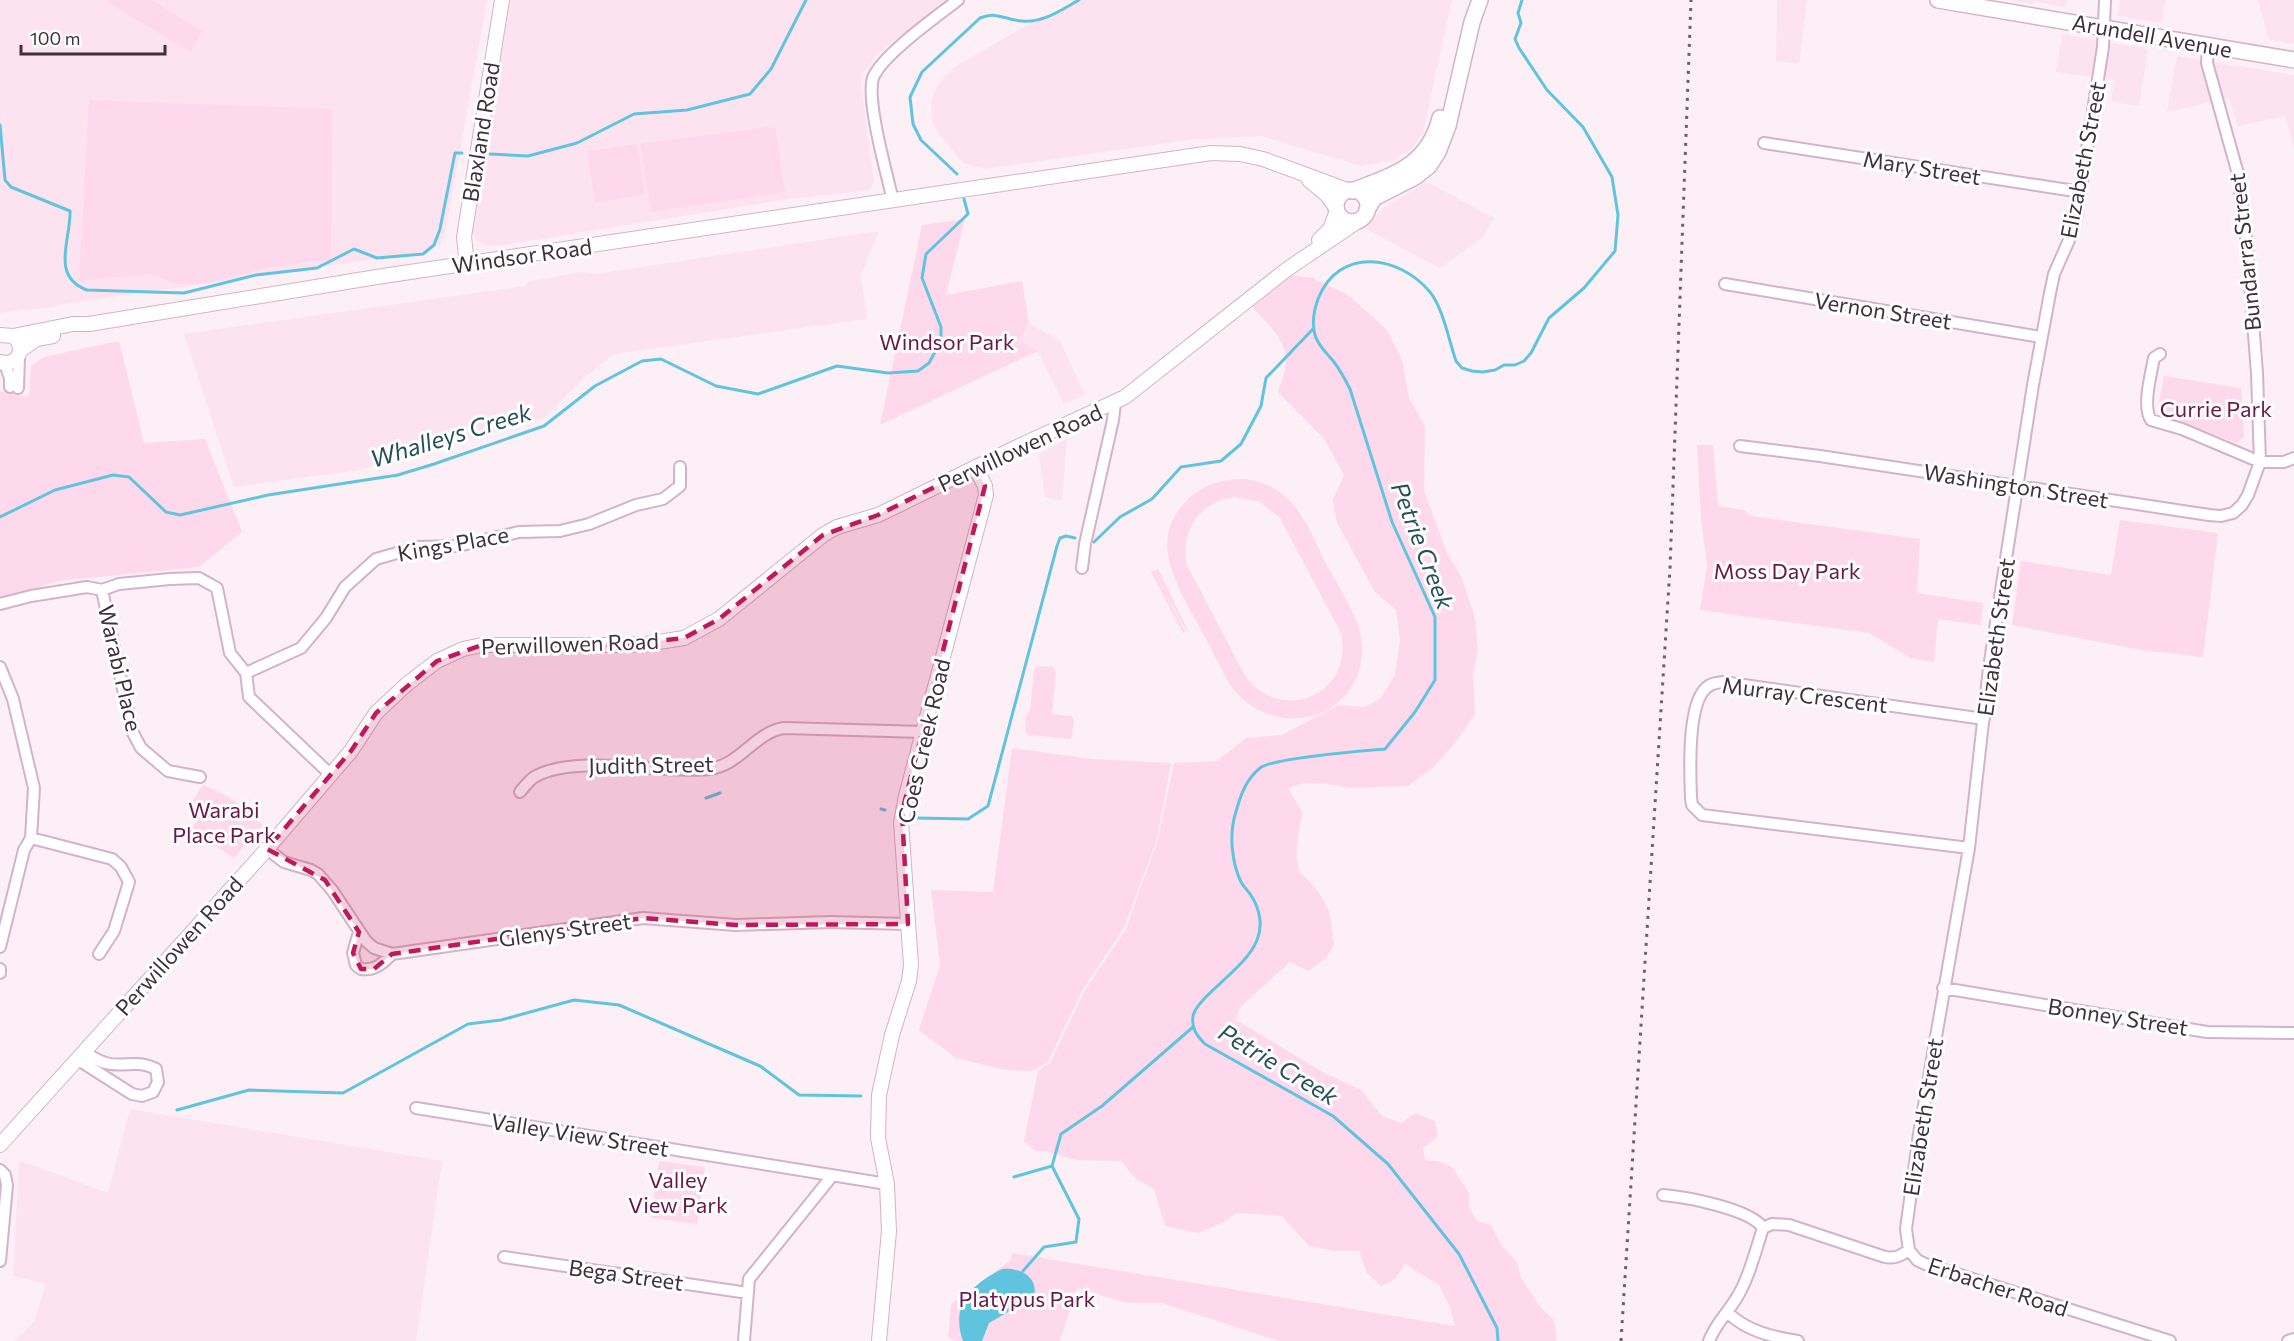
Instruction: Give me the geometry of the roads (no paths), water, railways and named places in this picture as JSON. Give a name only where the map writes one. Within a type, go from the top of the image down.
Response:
[{"type":"main road","points":[[1351,191],[1363,196],[1367,201],[1364,214],[1353,222],[1346,221],[1340,216],[1337,210],[1338,198],[1342,194],[1405,169],[1418,159],[1429,144],[1436,131],[1468,0]]},
{"type":"main road","name":"Perwillowen Road","points":[[1364,214],[1374,198],[1415,177],[1429,166],[1438,152],[1446,134],[1472,22],[1480,0]]},
{"type":"main road","name":"Arundell Avenue","points":[[1938,0],[2294,60]]},
{"type":"street","name":"Blaxland Road","points":[[467,264],[464,237],[502,0]]},
{"type":"street","points":[[893,201],[871,101],[873,79],[881,62],[958,0]]},
{"type":"street","name":"Elizabeth Street","points":[[1909,1250],[1906,1229],[1943,988],[1969,848],[1989,668],[2041,338],[2054,274],[2073,231],[2081,192],[2103,47],[2105,0]]},
{"type":"street","name":"Bundarra Street","points":[[2208,46],[2207,63],[2238,174],[2244,214],[2257,373],[2260,462]]},
{"type":"street","name":"Mary Street","points":[[1764,143],[2081,192]]},
{"type":"street","name":"Windsor Road","points":[[7,336],[293,290],[1211,153],[1240,154],[1296,170]]},
{"type":"street","points":[[1296,170],[1351,191]]},
{"type":"street","points":[[1296,170],[1323,191],[1337,210]]},
{"type":"street","name":"Perwillowen Road","points":[[1286,270],[1327,233],[1337,210]]},
{"type":"street","name":"Perwillowen Road","points":[[0,1145],[267,849],[351,751],[376,713],[406,684],[437,662],[463,649],[499,643],[646,644],[684,638],[719,619],[823,535],[837,527],[878,514],[1115,403],[1142,386],[1286,270],[1364,214]]},
{"type":"street","name":"Vernon Street","points":[[1725,284],[2041,338]]},
{"type":"street","name":"Windsor Road","points":[[3,363],[14,362],[20,352],[36,339],[77,330],[89,324]]},
{"type":"street","points":[[3,363],[14,388],[20,352],[19,342],[7,336]]},
{"type":"street","points":[[2160,354],[2154,358],[2148,397],[2147,412],[2151,420],[2182,429],[2260,462],[2284,462],[2294,458]]},
{"type":"street","points":[[1082,568],[1115,403]]},
{"type":"street","name":"Washington Street","points":[[1740,446],[2222,516],[2233,513],[2242,505],[2260,462]]},
{"type":"street","name":"Kings Place","points":[[246,673],[301,648],[326,618],[345,587],[376,559],[418,547],[458,546],[519,531],[560,531],[589,524],[636,505],[663,499],[680,486],[680,467]]},
{"type":"street","name":"Coes Creek Road","points":[[879,1341],[888,1243],[886,1184],[878,1138],[879,1095],[892,1035],[909,981],[910,957],[901,822],[922,732],[986,495],[985,486],[975,467]]},
{"type":"street","points":[[0,604],[31,596],[87,587],[102,590],[119,584],[200,578],[217,588],[230,653],[246,673],[249,697],[331,775]]},
{"type":"street","name":"Warabi Place","points":[[102,590],[132,731],[141,748],[168,771],[200,777]]},
{"type":"street","points":[[0,667],[13,699],[34,788],[31,838],[24,850],[0,947]]},
{"type":"street","name":"Murray Crescent","points":[[1969,848],[1702,815],[1692,806],[1690,798],[1692,731],[1698,700],[1702,693],[1713,683],[1723,682],[1984,719]]},
{"type":"street","name":"Judith Street","points":[[520,792],[534,776],[563,766],[710,769],[734,761],[776,729],[922,732]]},
{"type":"street","points":[[31,838],[111,859],[121,867],[129,882],[114,931],[99,954]]},
{"type":"street","points":[[267,849],[284,862],[318,874],[332,890],[359,932],[374,948],[392,954],[374,969],[361,969],[356,965],[353,953],[359,932]]},
{"type":"street","name":"Glenys Street","points":[[392,954],[644,918],[736,925],[830,922],[908,924]]},
{"type":"street","name":"Bonney Street","points":[[1943,988],[2207,1032],[2294,1033]]},
{"type":"street","points":[[81,1055],[116,1066],[145,1064],[156,1069],[158,1082],[153,1092],[142,1096],[132,1094],[81,1055]]},
{"type":"street","name":"Valley View Street","points":[[416,1108],[886,1184]]},
{"type":"street","points":[[0,1170],[7,1185],[0,1261]]},
{"type":"street","points":[[744,1341],[749,1279],[832,1176]]},
{"type":"street","points":[[1663,1195],[1692,1198],[1750,1216],[1763,1228],[1742,1290],[1728,1313],[1715,1327],[1708,1341]]},
{"type":"street","name":"Erbacher Road","points":[[1763,1228],[1772,1224],[1789,1225],[1893,1258],[1909,1250],[1917,1260],[1925,1264],[2170,1341]]},
{"type":"street","name":"Bega Street","points":[[504,1257],[748,1293]]},
{"type":"street","points":[[1728,1313],[1740,1325],[1798,1341]]},
{"type":"street","points":[[2288,1341],[2294,1339]]},
{"type":"water","points":[[1002,1269],[1021,1271],[1031,1278],[1034,1283],[1034,1297],[989,1323],[982,1341],[963,1341],[959,1317],[966,1297],[981,1282]]},
{"type":"waterway","points":[[490,154],[528,156],[577,143],[634,114],[687,110],[750,94],[771,69],[806,0]]},
{"type":"waterway","name":"Whalleys Creek","points":[[957,174],[921,140],[913,124],[910,97],[922,72],[980,18],[992,15],[1022,21],[1037,20],[1052,15],[1079,0]]},
{"type":"waterway","name":"Petrie Creek","points":[[1498,1341],[1497,1328],[1459,1254],[1388,1164],[1333,1116],[1205,1044],[1195,1032],[1193,1016],[1203,1000],[1243,961],[1259,935],[1259,913],[1255,902],[1238,875],[1232,840],[1237,808],[1250,778],[1268,764],[1385,749],[1415,712],[1435,680],[1435,617],[1392,522],[1350,389],[1334,362],[1316,339],[1314,322],[1318,299],[1328,282],[1340,270],[1354,264],[1370,262],[1386,264],[1402,270],[1417,280],[1435,299],[1456,361],[1462,368],[1483,372],[1524,361],[1531,353],[1549,318],[1584,288],[1615,251],[1618,215],[1612,177],[1583,127],[1547,90],[1519,48],[1515,39],[1521,23],[1518,13],[1522,0]]},
{"type":"waterway","points":[[0,125],[5,180],[11,187],[70,211],[66,266],[69,276],[76,284],[87,290],[184,293],[256,275],[317,268],[354,249],[377,258],[423,254],[434,245],[440,229],[455,153],[462,153]]},
{"type":"waterway","name":"Whalleys Creek","points":[[0,517],[55,490],[113,475],[129,477],[166,512],[180,515],[268,495],[398,475],[544,426],[595,386],[642,361],[661,359],[716,386],[758,394],[837,366],[888,373],[918,371],[929,363],[941,341],[941,327],[922,278],[926,254],[968,214],[964,199]]},
{"type":"waterway","points":[[1094,542],[1120,517],[1152,499],[1181,467],[1221,461],[1241,444],[1261,406],[1266,378],[1313,329]]},
{"type":"waterway","points":[[916,818],[968,819],[988,806],[1057,546],[1060,538],[1066,536],[1075,538]]},
{"type":"waterway","points":[[706,798],[720,793]]},
{"type":"waterway","points":[[881,809],[885,810]]},
{"type":"waterway","points":[[177,1110],[249,1090],[343,1093],[468,1024],[501,1020],[574,1000],[619,1005],[760,1066],[799,1095],[861,1096]]},
{"type":"waterway","points":[[1023,1271],[1044,1247],[1076,1242],[1079,1219],[1052,1166],[1061,1134],[1102,1106],[1193,1027]]},
{"type":"waterway","points":[[1014,1177],[1052,1166]]},
{"type":"railway","points":[[1621,1341],[1670,568],[1691,0]]},
{"type":"park label","name":"Windsor Park","points":[[947,342]]},
{"type":"park label","name":"Currie Park","points":[[2216,409]]},
{"type":"park label","name":"Moss Day Park","points":[[1787,571]]},
{"type":"park label","name":"Warabi Place Park","points":[[224,822]]},
{"type":"park label","name":"Valley View Park","points":[[678,1192]]},
{"type":"park label","name":"Platypus Park","points":[[1027,1299]]}]
